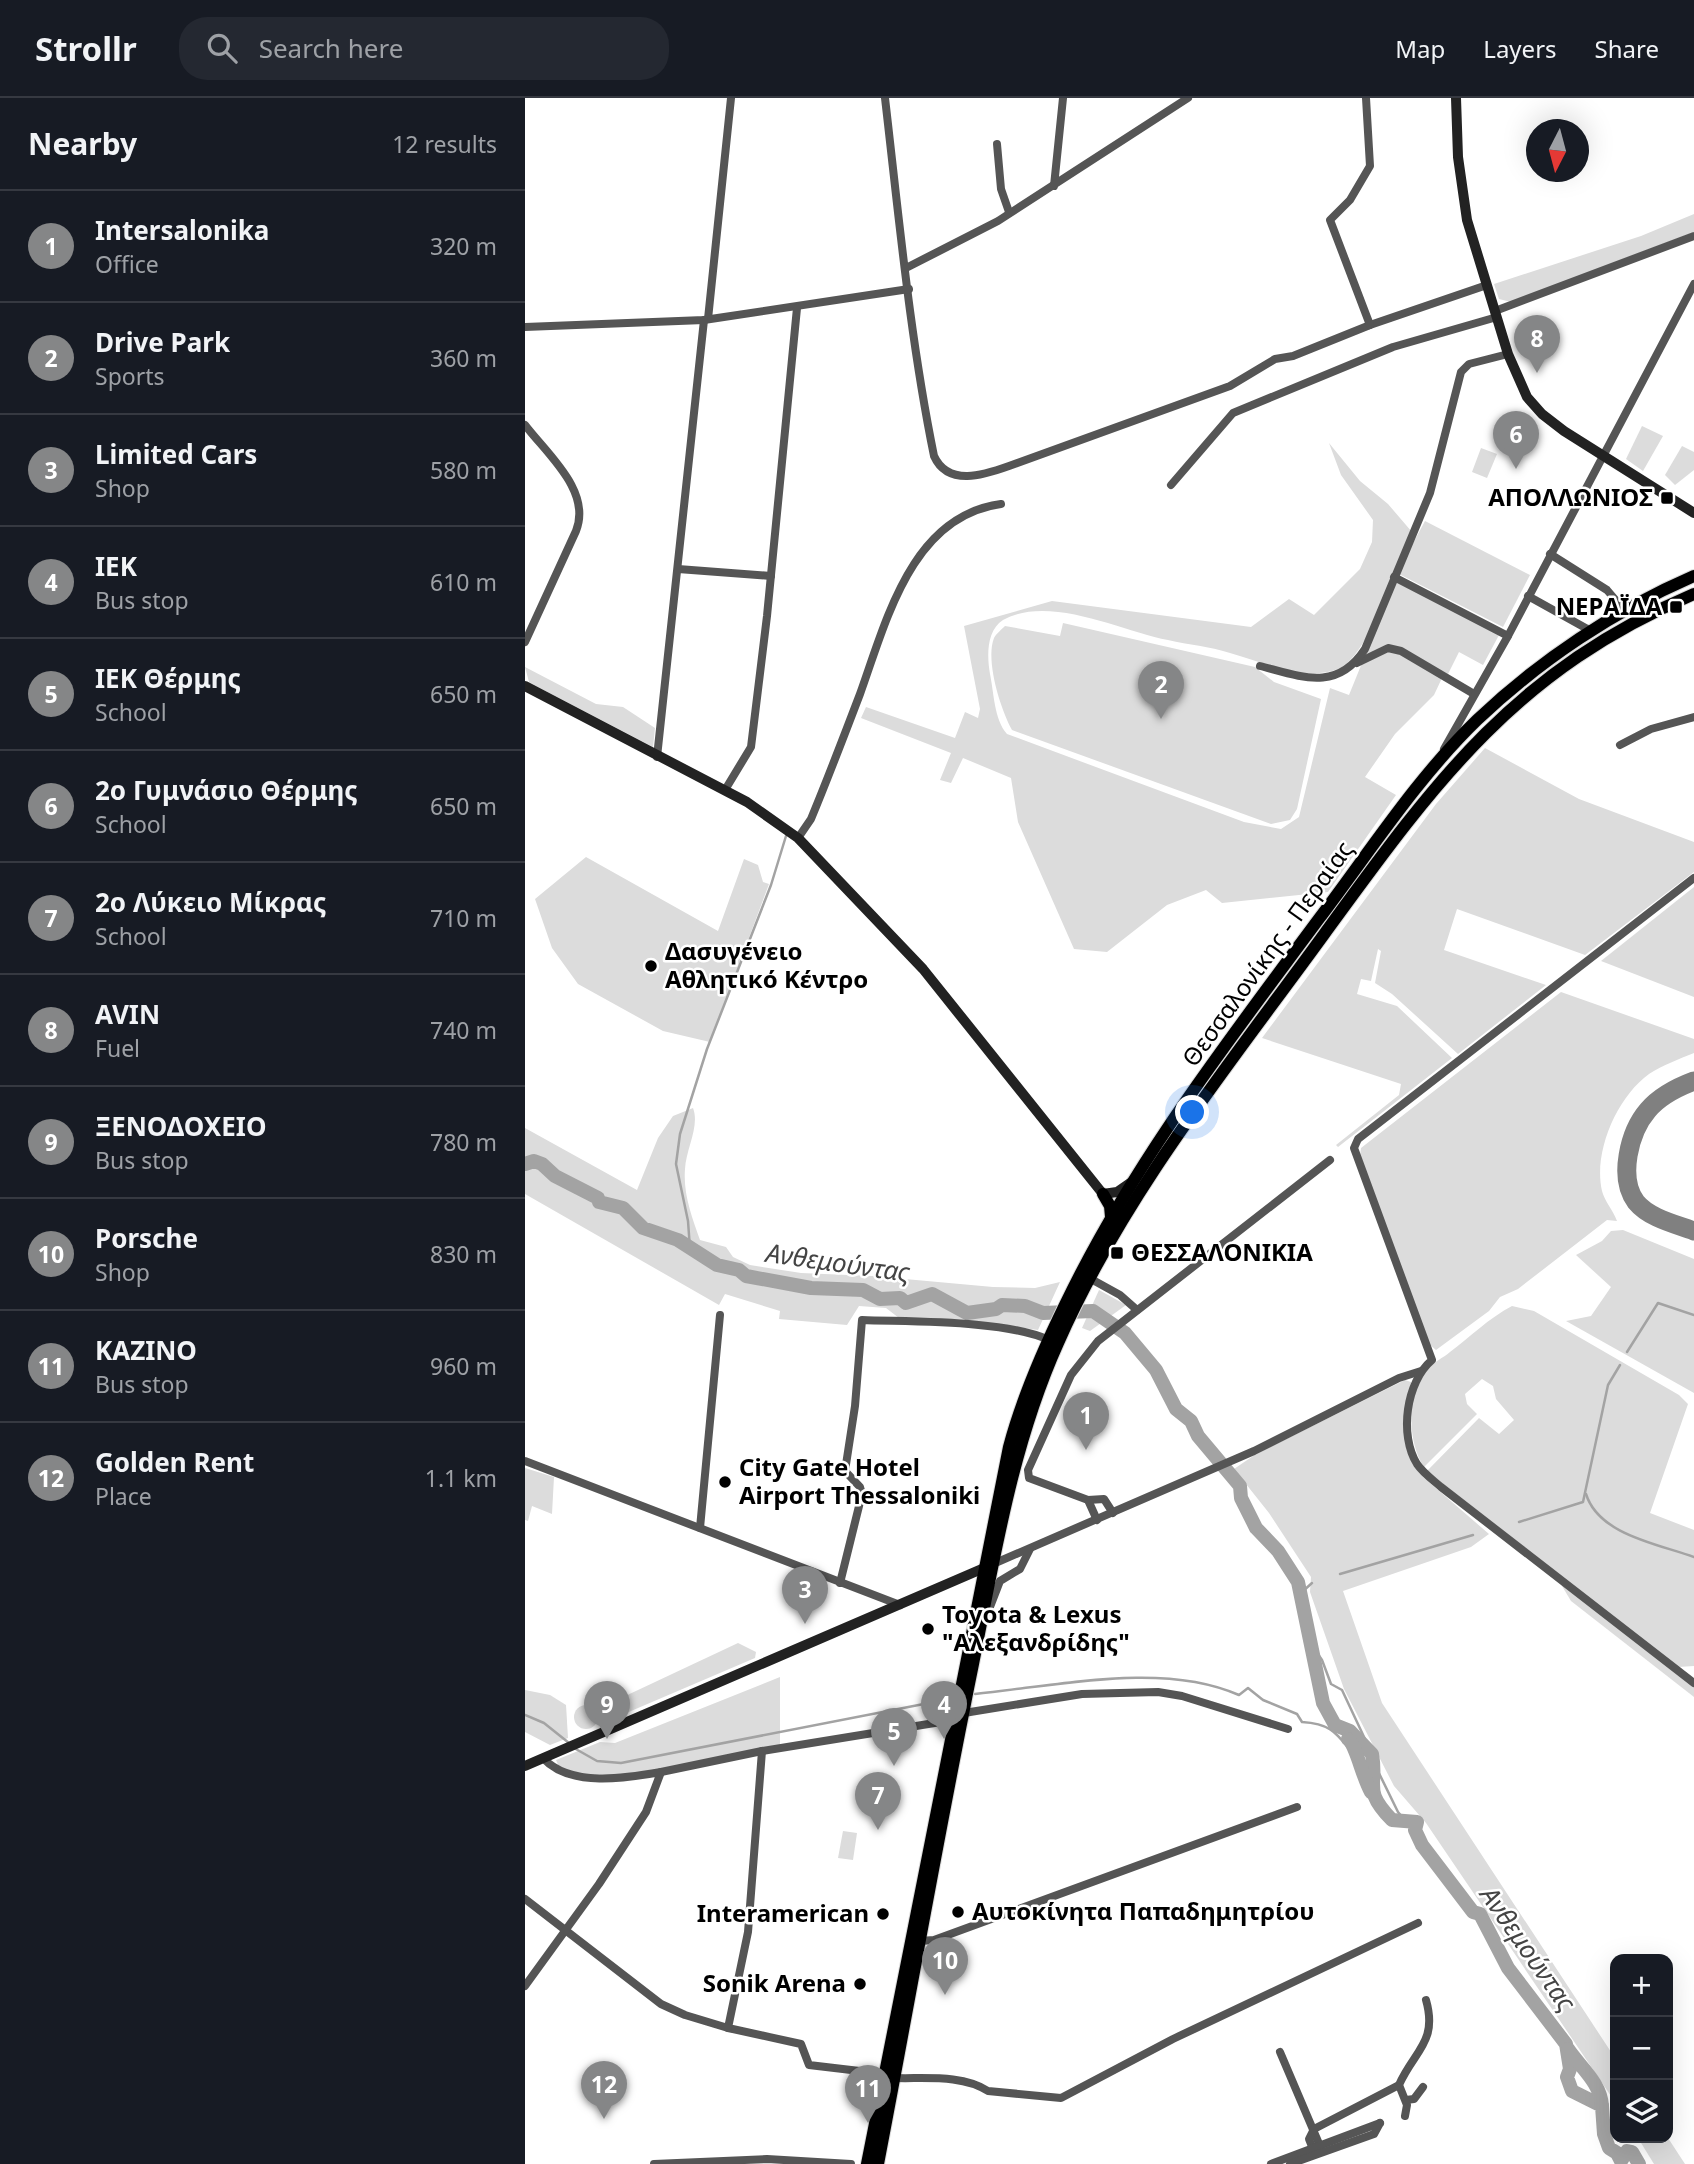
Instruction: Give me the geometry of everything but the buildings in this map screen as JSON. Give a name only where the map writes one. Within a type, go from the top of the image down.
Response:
[{"type":"main road","name":"Θεσσαλονίκης - Περαίας","points":[[965,1681],[976,1652],[988,1566],[1027,1422],[1059,1328],[1111,1217],[1132,1181],[1198,1082],[1435,766],[1500,699],[1591,631],[1694,576]]},
{"type":"main road","name":"Θεσσαλονίκης - Περαίας","points":[[1078,1290],[1091,1279],[1139,1194],[1196,1109],[1431,790],[1487,729],[1535,687],[1622,628],[1694,595]]},
{"type":"main road","points":[[1103,1194],[1110,1206],[1111,1217]]},
{"type":"main road","name":"Θεσσαλονίκης - Περαίας","points":[[878,2164],[890,2076],[1011,1439],[1049,1340],[1059,1328]]},
{"type":"main road","name":"Θεσσαλονίκης - Περαίας","points":[[867,2164],[920,1941],[959,1712]]},
{"type":"main road","points":[[882,2143],[885,2158],[893,2164]]},
{"type":"street","points":[[657,757],[731,98]]},
{"type":"street","points":[[885,98],[909,289],[910,324],[934,456],[938,464],[953,475],[982,475],[1230,386],[1275,359],[1293,356],[1370,325],[1488,288]]},
{"type":"street","points":[[1054,186],[1063,98]]},
{"type":"street","points":[[906,268],[1054,186],[1188,98]]},
{"type":"street","points":[[1366,98],[1370,166],[1350,200],[1330,220],[1370,325]]},
{"type":"street","points":[[1456,98],[1463,198],[1509,358],[1524,391],[1537,410],[1694,513]]},
{"type":"street","points":[[997,144],[1001,188],[1009,212]]},
{"type":"street","points":[[1171,485],[1233,413],[1393,347],[1694,236]]},
{"type":"street","points":[[1435,766],[1508,636],[1694,284]]},
{"type":"street","points":[[525,327],[706,319],[797,308],[909,289]]},
{"type":"street","points":[[725,790],[751,747],[797,308]]},
{"type":"street","points":[[1355,664],[1365,649],[1422,513],[1463,369],[1476,362],[1509,358]]},
{"type":"street","points":[[525,425],[578,496],[581,512],[576,531],[525,642]]},
{"type":"street","points":[[1678,501],[1694,522]]},
{"type":"street","points":[[798,838],[814,812],[907,573],[938,536],[960,518],[980,506],[1002,503]]},
{"type":"street","points":[[1550,554],[1607,590],[1625,611]]},
{"type":"street","points":[[678,569],[771,576]]},
{"type":"street","points":[[1394,578],[1508,636]]},
{"type":"street","points":[[1528,596],[1591,631]]},
{"type":"street","points":[[1260,666],[1318,678],[1342,674],[1355,664],[1388,648],[1401,651],[1474,694]]},
{"type":"street","points":[[525,686],[725,790],[769,816],[798,838],[923,969],[1103,1194],[1117,1192],[1132,1181]]},
{"type":"street","points":[[1620,745],[1651,729],[1694,717]]},
{"type":"street","points":[[1694,878],[1355,1143],[1357,1163],[1432,1360],[1421,1371],[1412,1392],[1408,1425],[1411,1447],[1425,1473],[1694,1683]]},
{"type":"street","points":[[1113,1513],[1104,1499],[1088,1500],[1029,1478],[1027,1470],[1071,1375],[1098,1341],[1330,1160]]},
{"type":"street","points":[[1091,1279],[1120,1295],[1137,1310]]},
{"type":"street","points":[[700,1528],[720,1315]]},
{"type":"street","points":[[841,1583],[862,1494],[860,1487],[845,1471],[855,1406],[862,1320],[995,1327],[1025,1331],[1049,1340]]},
{"type":"street","points":[[525,1766],[1202,1474],[1399,1378],[1421,1371]]},
{"type":"street","points":[[525,1461],[900,1605]]},
{"type":"street","points":[[1088,1500],[1097,1520]]},
{"type":"street","points":[[976,1652],[997,1586],[1020,1569],[1030,1549]]},
{"type":"street","points":[[543,1758],[555,1768],[582,1776],[661,1772],[959,1712],[1082,1694],[1158,1692],[1182,1696],[1288,1729]]},
{"type":"street","points":[[728,2028],[748,1932],[762,1751]]},
{"type":"street","points":[[525,1986],[646,1812],[661,1772]]},
{"type":"street","points":[[920,1941],[934,1940],[1297,1807]]},
{"type":"street","points":[[525,1899],[661,2004],[685,2015],[728,2028],[801,2044],[809,2064],[890,2076],[964,2081],[978,2084],[988,2091],[1061,2098],[1173,2039],[1417,1923]]},
{"type":"street","points":[[1317,2148],[1309,2138],[1314,2129],[1399,2085],[1429,2032],[1431,2017],[1426,2000]]},
{"type":"street","points":[[1280,2052],[1305,2115],[1314,2129]]},
{"type":"street","points":[[1399,2085],[1406,2100],[1405,2116]]},
{"type":"street","points":[[1406,2100],[1414,2099],[1423,2087]]},
{"type":"street","points":[[1271,2164],[1380,2123],[1374,2134],[1290,2164]]},
{"type":"street","points":[[655,2164],[767,2160],[851,2164]]},
{"type":"shaded area","points":[[1694,214],[1694,232],[1511,302],[1499,299],[1494,284],[1641,236]]},
{"type":"shaded area","points":[[1642,426],[1663,436],[1643,471],[1626,459]]},
{"type":"shaded area","points":[[1329,443],[1360,481],[1388,504],[1412,532],[1371,629],[1349,661],[1338,669],[1325,672],[1298,672],[1086,617],[1042,611],[1021,613],[1003,620],[991,637],[988,660],[995,706],[999,721],[1007,734],[1244,822],[1281,829],[1299,817],[1330,688],[1349,695],[1362,663],[1388,650],[1400,652],[1442,678],[1434,695],[1395,734],[1365,777],[1396,795],[1328,892],[1222,903],[1206,890],[1167,905],[1107,952],[1074,949],[1018,822],[1011,778],[963,758],[951,783],[940,780],[951,753],[861,718],[866,707],[955,738],[965,712],[978,718],[980,709],[964,626],[1052,601],[1251,627],[1289,599],[1314,615],[1360,569],[1372,542],[1373,520],[1341,475]]},
{"type":"shaded area","points":[[1682,446],[1694,452],[1694,470],[1675,485],[1665,475]]},
{"type":"shaded area","points":[[1481,448],[1497,454],[1487,478],[1472,472]]},
{"type":"shaded area","points":[[1425,521],[1530,575],[1503,627],[1397,573]]},
{"type":"shaded area","points":[[1398,579],[1499,635],[1483,665],[1459,652],[1448,674],[1387,644],[1365,655]]},
{"type":"shaded area","points":[[1063,623],[1255,667],[1274,682],[1321,699],[1297,809],[1290,820],[1271,824],[1012,730],[999,698],[993,672],[991,659],[994,638],[1005,626],[1060,636]]},
{"type":"shaded area","points":[[525,667],[596,704],[623,707],[655,728],[653,747],[529,682]]},
{"type":"shaded area","points":[[1485,748],[1579,799],[1694,842],[1694,872],[1585,955],[1457,909],[1444,950],[1546,985],[1458,1054],[1392,994],[1375,983],[1381,951],[1378,949],[1371,981],[1361,979],[1357,994],[1397,1006],[1452,1058],[1338,1147],[1336,1145],[1399,1095],[1401,1084],[1262,1038],[1436,804]]},
{"type":"shaded area","name":"Δασυγένειο Αθλητικό Κέντρο","points":[[586,857],[718,931],[744,859],[758,865],[763,882],[769,884],[710,1042],[663,1031],[578,984],[552,948],[535,899]]},
{"type":"shaded area","points":[[1694,887],[1694,997],[1601,961]]},
{"type":"shaded area","points":[[1561,992],[1694,1039],[1694,1053],[1654,1071],[1637,1084],[1610,1126],[1604,1143],[1600,1176],[1603,1195],[1617,1221],[1607,1220],[1518,1289],[1500,1297],[1489,1311],[1436,1350],[1429,1344],[1360,1156],[1361,1148]]},
{"type":"shaded area","points":[[693,1108],[695,1122],[686,1161],[685,1187],[700,1240],[726,1247],[733,1257],[750,1265],[801,1273],[872,1276],[993,1287],[1035,1288],[1060,1282],[1038,1330],[995,1324],[899,1318],[886,1308],[859,1306],[847,1325],[779,1319],[780,1311],[725,1294],[719,1305],[525,1194],[525,1128],[637,1190],[658,1138],[673,1116]]},
{"type":"shaded area","points":[[1623,1230],[1694,1259],[1694,1393],[1566,1321],[1591,1316],[1611,1287],[1576,1255],[1602,1241],[1611,1231]]},
{"type":"shaded area","points":[[1099,1290],[1126,1305],[1090,1331],[1082,1328]]},
{"type":"shaded area","points":[[1512,1306],[1534,1311],[1679,1395],[1688,1404],[1650,1513],[1694,1530],[1694,1666],[1678,1667],[1427,1471],[1479,1418],[1499,1434],[1514,1420],[1496,1399],[1493,1386],[1482,1379],[1465,1394],[1467,1404],[1477,1414],[1424,1467],[1418,1457],[1411,1417],[1421,1378],[1430,1366]]},
{"type":"shaded area","points":[[1405,1380],[1411,1382],[1405,1423],[1423,1477],[1489,1534],[1471,1547],[1343,1591],[1382,1703],[1610,2050],[1610,2095],[1426,1823],[1394,1786],[1344,1689],[1310,1592],[1311,1577],[1269,1513],[1234,1469],[1256,1454]]},
{"type":"shaded area","points":[[525,1468],[554,1477],[552,1514],[532,1506],[528,1521],[525,1520]]},
{"type":"shaded area","points":[[1559,1581],[1694,1687],[1694,1697],[1571,1601]]},
{"type":"shaded area","points":[[738,1643],[756,1652],[755,1658],[617,1717],[612,1717],[604,1706]]},
{"type":"shaded area","points":[[780,1677],[780,1745],[670,1769],[614,1775],[560,1769],[556,1760],[600,1742],[615,1743]]},
{"type":"shaded area","points":[[525,1690],[550,1695],[566,1705],[568,1738],[550,1745],[525,1732]]},
{"type":"shaded area","points":[[586,1705],[595,1708],[598,1717],[595,1726],[586,1729],[577,1726],[574,1717],[577,1708]]},
{"type":"shaded area","points":[[843,1831],[857,1833],[853,1860],[838,1858]]},
{"type":"shaded area","points":[[1641,2143],[1671,2143],[1685,2164],[1654,2164]]},
{"type":"waterway","points":[[690,1249],[688,1221],[676,1164],[680,1134],[707,1049],[771,885],[786,836]]},
{"type":"waterway","name":"Ανθεμούντας","points":[[525,1164],[534,1161],[542,1164],[555,1176],[598,1198],[599,1202],[623,1208],[643,1228],[678,1240],[717,1265],[739,1270],[746,1276],[811,1288],[863,1290],[880,1299],[900,1298],[906,1303],[932,1294],[967,1313],[996,1309],[1002,1305],[1025,1306],[1043,1313],[1093,1311],[1125,1333],[1156,1370],[1176,1409],[1191,1421],[1198,1436],[1240,1486],[1241,1498],[1256,1528],[1278,1551],[1298,1582],[1323,1703],[1335,1725],[1350,1731],[1372,1754],[1373,1788],[1377,1801],[1392,1820],[1417,1822],[1415,1830],[1422,1845],[1473,1912],[1480,1914],[1508,1968],[1566,2044],[1570,2069],[1567,2077],[1572,2091],[1602,2106],[1604,2134],[1609,2148],[1617,2153],[1621,2161],[1627,2151],[1632,2152],[1639,2164]]},
{"type":"waterway","points":[[1627,1352],[1658,1303],[1694,1315]]},
{"type":"waterway","points":[[1519,1522],[1583,1502],[1608,1385],[1620,1365]]},
{"type":"waterway","points":[[1586,1494],[1593,1508],[1616,1529],[1694,1557]]},
{"type":"waterway","points":[[1340,1574],[1473,1535]]},
{"type":"waterway","points":[[1302,1592],[1312,1583]]},
{"type":"waterway","name":"Ανθεμούντας","points":[[1313,1647],[1322,1660],[1331,1684],[1342,1690],[1372,1754]]},
{"type":"waterway","points":[[975,1694],[1074,1682],[1143,1678],[1177,1679],[1209,1685],[1239,1695],[1248,1688],[1263,1700],[1297,1714],[1302,1722],[1328,1728],[1356,1757]]},
{"type":"waterway","points":[[574,1748],[597,1761],[621,1763],[934,1702]]},
{"type":"waterway","points":[[525,1715],[544,1723],[569,1743]]},
{"type":"waterway","name":"Ανθεμούντας","points":[[1348,1739],[1371,1792]]},
{"type":"waterway","name":"Ανθεμούντας","points":[[1374,1763],[1404,1819]]},
{"type":"waterway","name":"Ανθεμούντας","points":[[1568,2049],[1594,2083],[1602,2106]]},
{"type":"taxiway","points":[[1694,1081],[1669,1093],[1641,1119],[1631,1142],[1627,1168],[1631,1192],[1641,1208],[1663,1220],[1694,1231]]},
{"type":"place","name":"AVIN","points":[[1537,373]]},
{"type":"place","name":"2ο Γυμνάσιο Θέρμης","points":[[1516,469]]},
{"type":"place","name":"ΑΠΟΛΛΩΝΙΟΣ","points":[[1667,498]]},
{"type":"place","name":"ΝΕΡΑΪΔΑ","points":[[1676,607]]},
{"type":"place","name":"Drive Park","points":[[1161,719]]},
{"type":"place","name":"Δασυγένειο Αθλητικό Κέντρο","points":[[651,966]]},
{"type":"place","name":"ΘΕΣΣΑΛΟΝΙΚΙΑ","points":[[1117,1253]]},
{"type":"place","name":"Intersalonika","points":[[1086,1450]]},
{"type":"place","name":"City Gate Hotel Airport Thessaloniki","points":[[725,1482]]},
{"type":"place","name":"Limited Cars","points":[[805,1624]]},
{"type":"place","name":"Toyota & Lexus \"Αλεξανδρίδης\"","points":[[928,1629]]},
{"type":"place","name":"ΞΕΝΟΔΟΧΕΙΟ","points":[[607,1739]]},
{"type":"place","name":"ΙΕΚ","points":[[944,1739]]},
{"type":"place","name":"ΙΕΚ Θέρμης","points":[[894,1766]]},
{"type":"place","name":"2ο Λύκειο Μίκρας","points":[[878,1830]]},
{"type":"place","name":"Αυτοκίνητα Παπαδημητρίου","points":[[958,1912]]},
{"type":"place","name":"Interamerican","points":[[883,1914]]},
{"type":"place","name":"Sonik Arena","points":[[860,1984]]},
{"type":"place","name":"Porsche","points":[[945,1995]]},
{"type":"place","name":"Golden Rent","points":[[604,2119]]},
{"type":"place","name":"ΚΑΖΙΝΟ","points":[[868,2123]]}]
